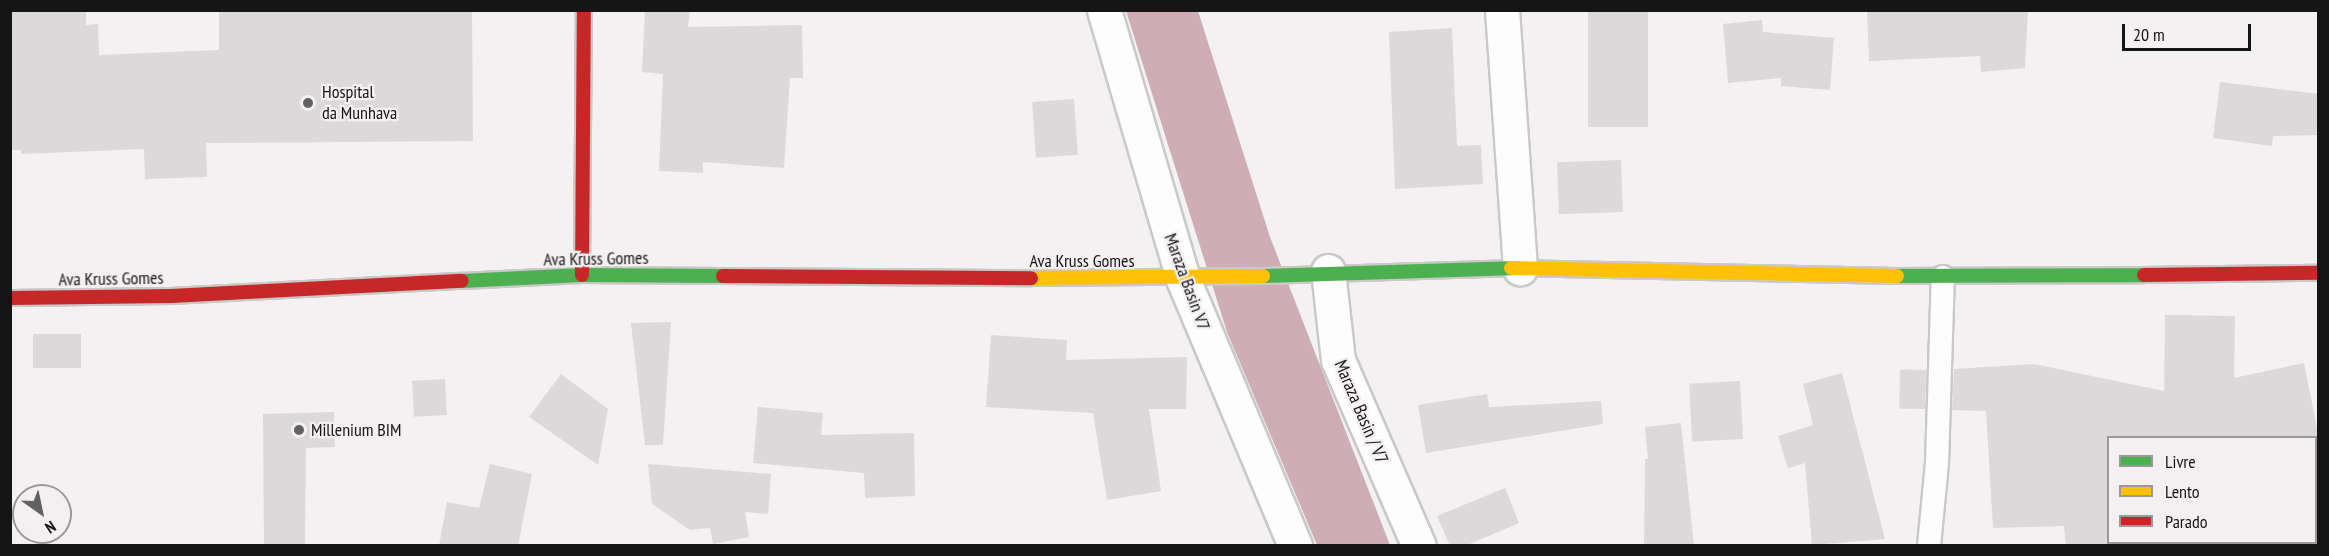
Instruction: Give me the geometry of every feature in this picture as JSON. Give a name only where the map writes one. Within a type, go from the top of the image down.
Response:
[{"type":"street","points":[[582,275],[584,10]]},
{"type":"street","name":"Maraza Basin V7","points":[[1104,10],[1183,279],[1294,546]]},
{"type":"street","points":[[1502,10],[1520,268]]},
{"type":"street","name":"Ava Kruss Gomes","points":[[10,298],[171,296],[582,275],[1183,279],[1328,271],[1520,268],[1943,277],[2319,273]]},
{"type":"street","name":"Maraza Basin / V7","points":[[1328,271],[1338,360],[1419,546]]},
{"type":"lane","points":[[1929,546],[1937,463],[1943,277]]},
{"type":"shaded area","points":[[1126,11],[1198,11],[1270,237],[1390,545],[1317,545],[1227,332]]},
{"type":"building","name":"Hospital da Munhava","points":[[10,10],[86,10],[86,25],[98,24],[99,55],[219,50],[219,10],[472,10],[473,141],[206,143],[207,177],[145,179],[144,149],[21,154],[21,150],[10,150]]},
{"type":"building","points":[[645,10],[690,10],[688,27],[802,25],[803,78],[790,78],[784,168],[703,162],[703,173],[659,171],[663,74],[642,72]]},
{"type":"building","points":[[1588,10],[1648,10],[1648,127],[1588,127]]},
{"type":"building","points":[[1867,10],[2028,10],[2025,68],[1981,72],[1980,56],[1869,61]]},
{"type":"building","points":[[1762,20],[1763,32],[1834,38],[1830,90],[1781,86],[1781,78],[1728,83],[1723,24]]},
{"type":"building","points":[[1452,28],[1457,146],[1481,145],[1483,184],[1395,189],[1389,32]]},
{"type":"building","points":[[2220,82],[2319,94],[2319,135],[2273,136],[2272,146],[2213,138]]},
{"type":"building","points":[[1074,99],[1078,155],[1036,158],[1032,102]]},
{"type":"building","points":[[1621,160],[1623,212],[1559,214],[1557,162]]},
{"type":"building","points":[[2165,315],[2235,316],[2234,378],[2304,363],[2319,438],[2317,436],[2107,436],[2107,544],[2109,546],[2066,546],[2064,526],[1993,528],[1986,411],[1952,410],[1954,369],[2034,364],[2164,391]]},
{"type":"building","points":[[671,322],[663,445],[645,445],[631,323]]},
{"type":"building","points":[[33,334],[81,334],[81,368],[33,368]]},
{"type":"building","points":[[991,335],[1067,340],[1066,360],[1187,357],[1186,409],[1149,409],[1161,491],[1107,500],[1093,413],[986,407]]},
{"type":"building","points":[[1900,370],[1926,370],[1925,409],[1899,409]]},
{"type":"building","points":[[1842,373],[1885,539],[1812,545],[1805,463],[1788,468],[1778,436],[1813,425],[1803,384]]},
{"type":"building","points":[[561,374],[608,409],[598,465],[529,417]]},
{"type":"building","points":[[445,379],[447,415],[414,417],[412,381]]},
{"type":"building","points":[[1740,381],[1743,439],[1692,442],[1689,384]]},
{"type":"building","points":[[1487,394],[1489,407],[1601,401],[1603,424],[1426,453],[1418,405]]},
{"type":"building","points":[[758,407],[823,413],[821,435],[914,433],[915,496],[865,498],[864,473],[753,463]]},
{"type":"building","points":[[334,412],[335,447],[306,448],[305,546],[264,546],[263,414]]},
{"type":"building","points":[[1681,423],[1694,546],[1644,546],[1645,459],[1648,459],[1645,427]]},
{"type":"building","points":[[490,464],[532,474],[518,546],[439,546],[447,502],[479,508]]},
{"type":"building","points":[[648,464],[771,474],[768,514],[745,512],[749,537],[713,544],[710,528],[690,530],[652,504]]},
{"type":"building","points":[[1505,488],[1519,523],[1465,546],[1450,546],[1437,516]]},
{"type":"traffic: fast","points":[[1263,276],[1511,268]]},
{"type":"traffic: fast","points":[[462,281],[582,275],[723,276]]},
{"type":"traffic: fast","points":[[1897,276],[2144,275]]},
{"type":"traffic: slow","points":[[1511,268],[1897,276]]},
{"type":"traffic: slow","points":[[1031,278],[1263,276]]},
{"type":"traffic: jam","points":[[582,275],[584,10]]},
{"type":"traffic: jam","points":[[2144,275],[2318,273]]},
{"type":"traffic: jam","points":[[723,276],[1031,278]]},
{"type":"traffic: jam","points":[[10,298],[171,296],[462,281]]},
{"type":"place","name":"Hospital da Munhava","points":[[308,103]]},
{"type":"place","name":"Millenium BIM","points":[[299,430]]}]
